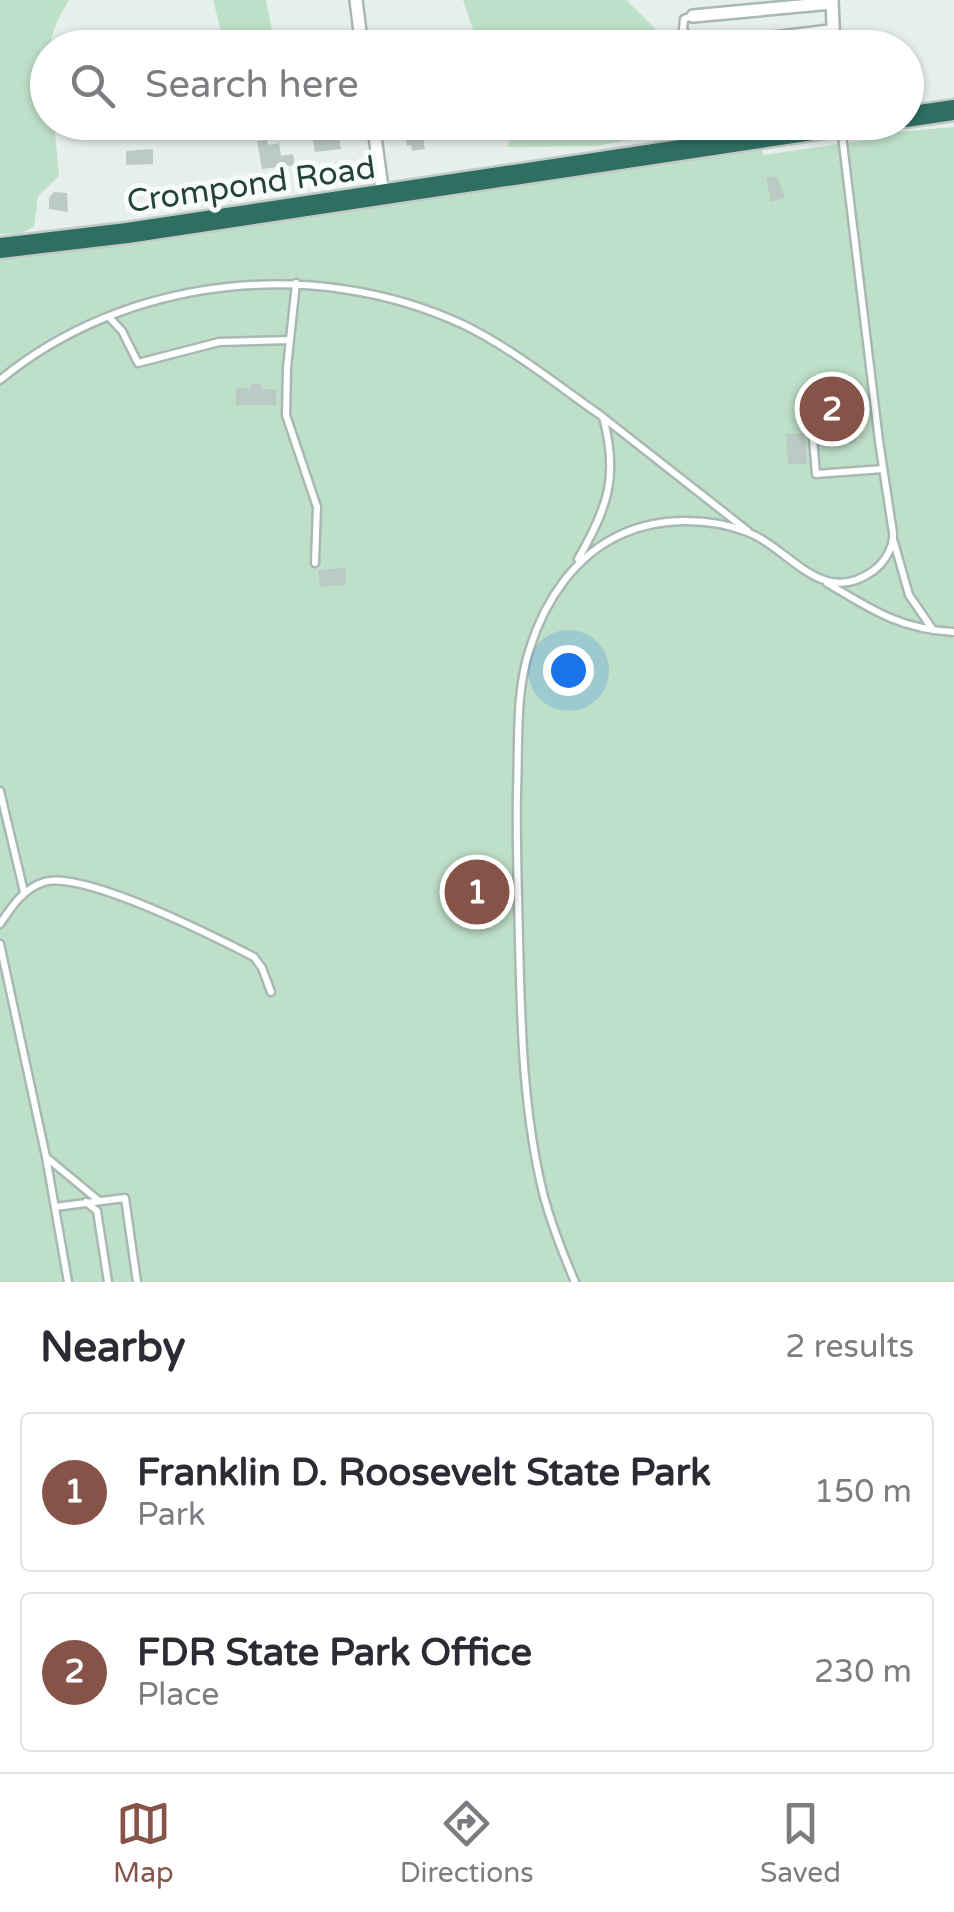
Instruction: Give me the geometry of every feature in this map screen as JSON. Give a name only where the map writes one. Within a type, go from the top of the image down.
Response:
[{"type":"highway","points":[[924,114],[954,110]]},
{"type":"highway","name":"Crompond Road","points":[[0,248],[126,233],[737,140]]},
{"type":"street","points":[[356,0],[360,30]]},
{"type":"street","points":[[693,16],[832,2],[833,28]]},
{"type":"street","points":[[375,140],[383,195]]},
{"type":"lane","points":[[684,30],[684,19],[693,16]]},
{"type":"lane","points":[[820,30],[833,28]]},
{"type":"lane","points":[[842,140],[894,541],[909,596],[934,631]]},
{"type":"lane","points":[[296,283],[286,415],[317,508],[315,563]]},
{"type":"lane","points":[[0,379],[44,348],[109,317],[215,289],[296,283],[383,296],[487,337],[602,417],[748,532],[886,619],[954,632]]},
{"type":"lane","points":[[109,317],[122,331],[138,363],[219,342],[290,340]]},
{"type":"lane","points":[[810,403],[816,474],[883,469]]},
{"type":"lane","points":[[574,1282],[543,1192],[529,1104],[521,1018],[516,820],[524,669],[538,626],[593,534],[609,495],[611,462],[602,417]]},
{"type":"lane","points":[[572,569],[600,546],[644,525],[698,522],[748,532]]},
{"type":"lane","points":[[825,582],[863,578],[884,560],[894,541]]},
{"type":"lane","points":[[0,791],[24,892]]},
{"type":"lane","points":[[0,924],[24,892],[42,883],[66,880],[172,916],[254,958],[271,992]]},
{"type":"lane","points":[[0,902],[14,904]]},
{"type":"lane","points":[[0,944],[46,1157],[68,1282]]},
{"type":"lane","points":[[46,1157],[99,1200]]},
{"type":"lane","points":[[55,1206],[125,1198],[137,1282]]},
{"type":"lane","points":[[85,1202],[97,1211],[108,1282]]},
{"type":"green space","points":[[0,0],[69,0],[54,30],[30,30],[30,140],[56,140],[59,176],[38,196],[34,227],[21,233],[0,234]]},
{"type":"green space","points":[[213,0],[266,0],[272,30],[221,30]]},
{"type":"green space","points":[[463,0],[626,0],[657,30],[473,30]]},
{"type":"green space","points":[[954,127],[954,1282],[0,1282],[0,257],[762,150],[763,155],[867,140],[924,140],[924,130]]},
{"type":"green space","points":[[509,140],[628,140],[597,146],[507,147]]},
{"type":"building","points":[[267,140],[268,145],[279,143],[281,156],[293,154],[295,165],[262,169],[257,141]]},
{"type":"building","points":[[313,140],[339,140],[341,149],[315,152]]},
{"type":"building","points":[[406,140],[423,140],[425,149],[412,151],[411,145],[407,146]]},
{"type":"building","points":[[153,149],[153,164],[126,165],[126,151]]},
{"type":"building","points":[[777,176],[785,198],[771,202],[766,178]]},
{"type":"building","points":[[54,192],[67,193],[68,212],[49,209],[49,198]]},
{"type":"building","points":[[836,382],[837,395],[843,394],[846,422],[853,421],[856,443],[830,446],[828,425],[822,426],[818,396],[824,396],[823,384]]},
{"type":"building","points":[[251,384],[276,389],[276,405],[236,405],[236,388],[251,388]]},
{"type":"building","points":[[805,433],[807,464],[788,464],[786,434]]},
{"type":"building","points":[[345,568],[346,585],[320,587],[318,570]]},
{"type":"place","name":"FDR State Park Office","points":[[832,409]]},
{"type":"place","name":"Franklin D. Roosevelt State Park","points":[[477,892]]}]
